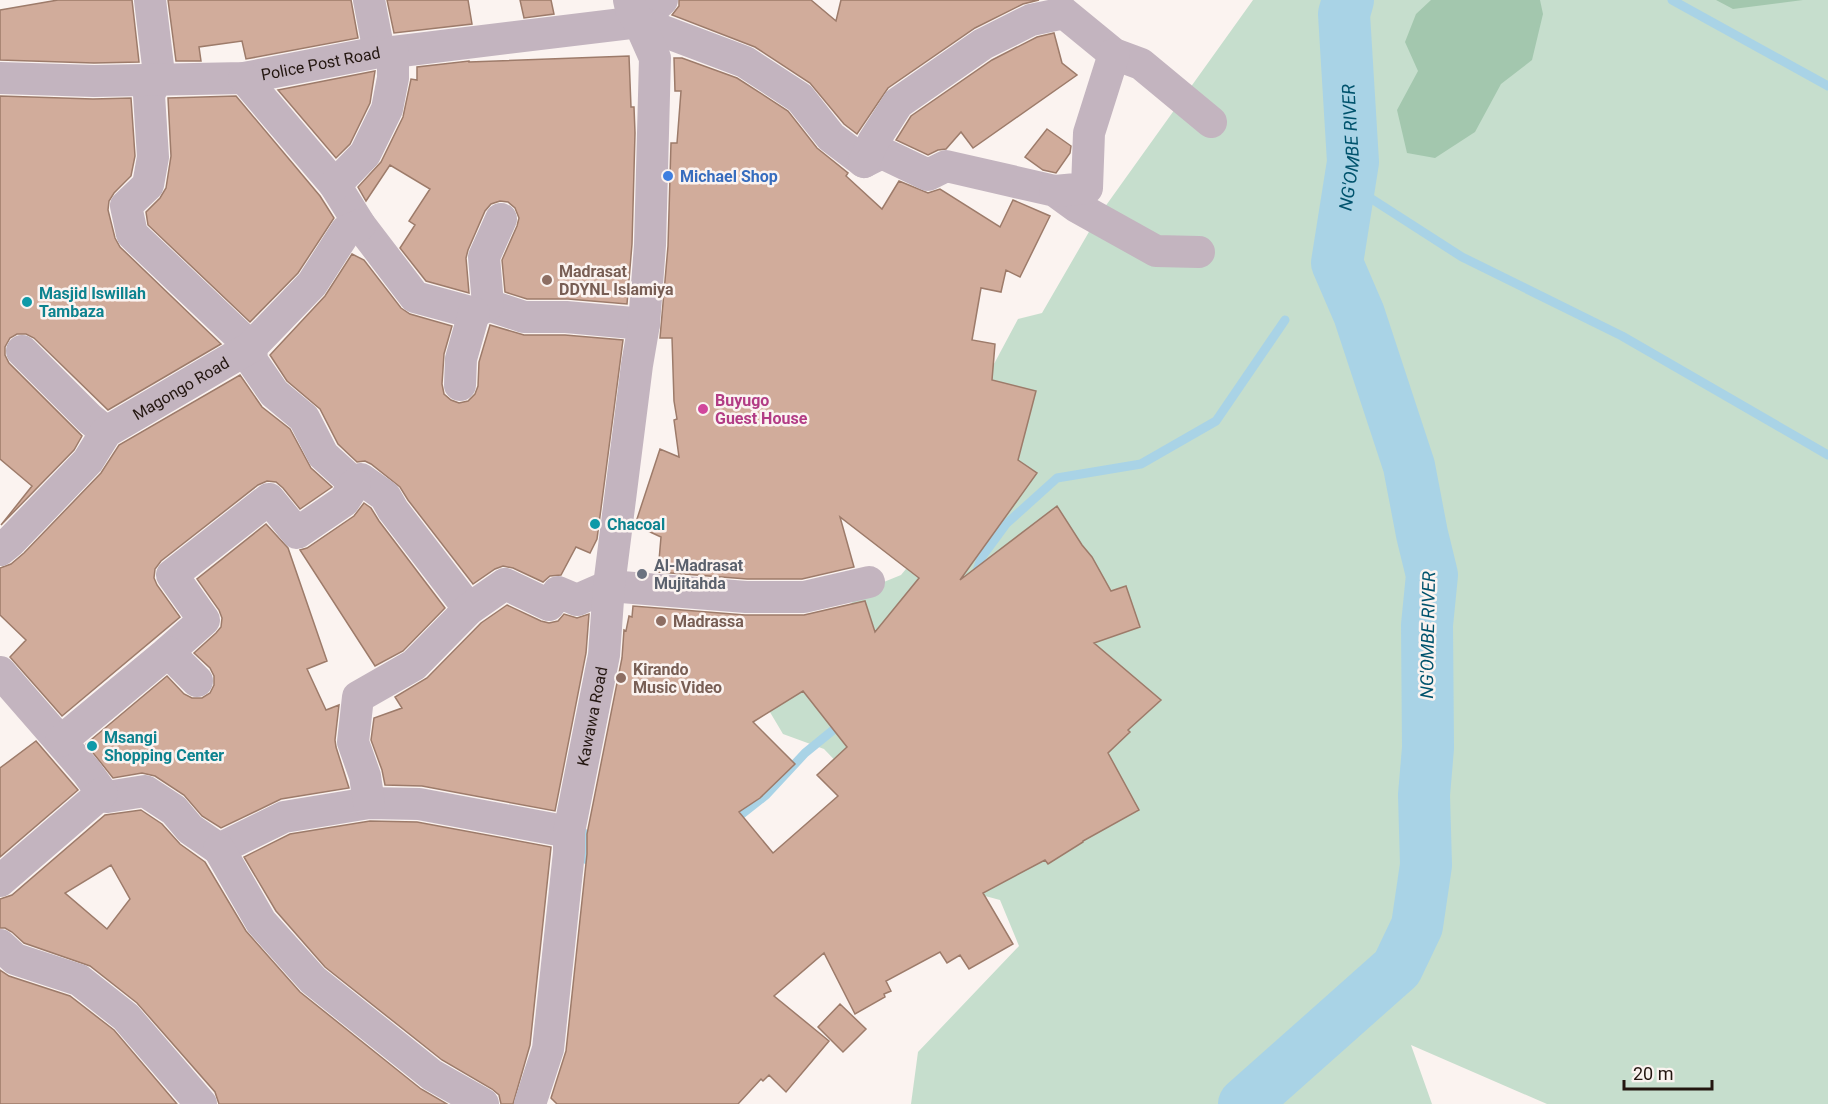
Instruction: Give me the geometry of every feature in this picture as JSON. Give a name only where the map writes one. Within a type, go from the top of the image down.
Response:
[{"type":"street","points":[[150,0],[158,66],[156,79],[149,95],[153,157],[148,185],[126,206],[132,234],[251,347],[252,361],[274,393],[304,418],[323,455],[355,484]]},
{"type":"street","points":[[335,185],[365,154],[387,109],[393,78],[369,0]]},
{"type":"street","points":[[634,11],[662,0]]},
{"type":"street","points":[[634,11],[745,62],[800,98],[831,137],[864,162]]},
{"type":"street","name":"Police Post Road","points":[[0,78],[94,81],[244,78],[634,11]]},
{"type":"street","name":"Kawawa Road","points":[[530,1104],[548,1049],[569,852],[569,832],[604,655],[609,586],[644,324],[650,245],[655,58],[634,11]]},
{"type":"street","points":[[864,162],[873,142],[898,103],[983,44],[1031,20],[1064,13],[1114,54],[1141,64],[1211,122]]},
{"type":"street","points":[[864,162],[882,153],[928,175],[946,166],[1055,191],[1087,188],[1089,133],[1114,54]]},
{"type":"street","points":[[244,78],[335,185],[360,225],[415,297],[524,316],[644,324]]},
{"type":"street","points":[[1055,191],[1077,207],[1156,251],[1199,252]]},
{"type":"street","points":[[460,385],[460,359],[481,309],[484,257],[501,219]]},
{"type":"street","name":"Magongo Road","points":[[4,540],[88,461],[106,432],[251,347],[312,284],[346,231],[360,225]]},
{"type":"street","points":[[22,351],[106,432]]},
{"type":"street","points":[[61,741],[204,620],[172,575],[269,499],[297,532],[344,501],[361,479],[385,496],[393,510],[469,609]]},
{"type":"street","points":[[369,803],[365,776],[353,742],[358,697],[414,665],[469,609],[506,584],[549,605],[558,592],[577,600],[609,586],[746,597],[804,597],[869,582]]},
{"type":"street","points":[[168,652],[197,681]]},
{"type":"street","points":[[0,672],[61,741],[102,793],[107,797],[145,791],[174,810],[190,829],[219,849],[261,922],[313,980],[432,1075],[483,1104]]},
{"type":"street","points":[[0,881],[102,793]]},
{"type":"street","points":[[219,849],[284,817],[369,803],[419,804],[569,832]]},
{"type":"street","points":[[0,945],[15,960],[79,980],[126,1017],[201,1104]]},
{"type":"green space","points":[[1253,0],[1828,0],[1828,1104],[1547,1104],[1411,1045],[1432,1104],[911,1104],[918,1052],[1019,946],[1000,900],[959,889],[824,749],[783,734],[761,697],[849,605],[869,588],[901,575],[929,541],[979,392],[1018,319],[1042,313],[1097,218]]},
{"type":"green space","points":[[1431,0],[1540,0],[1543,14],[1532,60],[1501,84],[1475,132],[1435,158],[1407,153],[1397,110],[1418,71],[1405,42],[1416,14]]},
{"type":"green space","points":[[1716,0],[1803,0],[1733,9]]},
{"type":"building","points":[[58,0],[132,0],[139,62],[0,60],[0,10]]},
{"type":"building","points":[[168,0],[351,0],[358,38],[246,59],[242,41],[199,47],[201,61],[176,61]]},
{"type":"building","points":[[387,0],[468,0],[472,24],[394,33]]},
{"type":"building","points":[[520,0],[551,0],[554,14],[524,18]]},
{"type":"building","points":[[679,0],[811,0],[836,21],[841,0],[1039,0],[1023,4],[975,28],[888,88],[857,134],[844,124],[810,83],[755,47],[672,15],[679,6]]},
{"type":"building","points":[[1054,33],[1062,63],[1077,75],[973,148],[961,132],[946,149],[928,155],[896,140],[911,116],[992,60],[1037,37]]},
{"type":"building","points":[[629,56],[631,107],[634,107],[635,133],[632,244],[627,304],[568,299],[527,299],[505,292],[502,260],[519,218],[515,208],[508,202],[500,201],[491,204],[485,211],[468,250],[466,258],[469,293],[426,281],[400,248],[415,225],[409,221],[430,189],[390,165],[366,201],[358,187],[381,162],[403,117],[411,79],[417,80],[417,67],[469,61]]},
{"type":"building","points":[[674,58],[682,58],[737,78],[788,111],[817,148],[848,173],[846,176],[882,209],[899,181],[928,193],[940,189],[1000,227],[1013,200],[1050,216],[1020,277],[1006,270],[1001,292],[981,288],[972,340],[995,344],[992,380],[1036,391],[1018,460],[1037,473],[960,580],[1057,506],[1092,557],[1111,591],[1126,586],[1140,627],[1094,643],[1161,700],[1128,730],[1130,732],[1108,753],[1139,810],[1083,841],[1048,864],[1045,860],[983,893],[1013,944],[969,969],[960,955],[947,963],[940,952],[886,981],[891,991],[884,994],[885,997],[855,1014],[824,953],[774,996],[829,1041],[786,1092],[769,1075],[763,1081],[761,1079],[738,1104],[557,1104],[551,1098],[566,1051],[587,854],[587,834],[622,658],[624,630],[626,631],[629,616],[632,617],[633,606],[745,615],[804,615],[865,601],[875,632],[919,578],[840,517],[854,567],[802,579],[747,579],[658,572],[661,537],[635,525],[660,449],[679,457],[674,420],[677,419],[674,401],[672,338],[660,338],[668,246],[671,143],[677,143],[681,91],[675,91]],"holes":[[[803,691],[847,747],[817,775],[838,796],[773,853],[739,812],[760,798],[795,764],[753,722]]]},
{"type":"building","points":[[375,71],[370,103],[350,144],[336,158],[278,90]]},
{"type":"building","points":[[0,96],[131,98],[135,156],[131,176],[109,201],[108,210],[115,238],[120,247],[221,344],[108,410],[34,338],[26,334],[17,334],[10,338],[5,347],[5,355],[9,363],[82,436],[74,450],[1,525],[32,486],[0,459]]},
{"type":"building","points":[[236,96],[320,196],[334,218],[298,273],[250,322],[148,225],[146,212],[166,188],[171,156],[168,98]]},
{"type":"building","points":[[1047,129],[1071,146],[1070,153],[1056,173],[1043,170],[1025,157]]},
{"type":"building","points":[[352,254],[364,260],[401,308],[410,314],[452,326],[444,354],[442,384],[444,394],[459,403],[468,401],[475,394],[478,386],[479,362],[490,325],[524,335],[565,335],[623,340],[597,539],[590,553],[576,547],[561,575],[550,576],[543,582],[513,568],[503,566],[473,584],[400,487],[371,464],[365,461],[357,462],[338,444],[320,409],[287,381],[270,355],[325,296]]},
{"type":"building","points":[[240,375],[262,407],[290,429],[311,468],[332,487],[300,509],[276,482],[267,481],[258,485],[161,561],[155,569],[154,578],[180,617],[62,716],[10,657],[26,640],[0,615],[0,568],[11,564],[24,553],[101,473],[119,445]]},
{"type":"building","points":[[364,503],[371,508],[445,608],[403,651],[375,666],[300,550],[307,548],[354,516]]},
{"type":"building","points":[[266,524],[288,548],[327,661],[307,669],[326,710],[339,705],[335,740],[349,788],[281,799],[221,828],[202,816],[184,795],[155,776],[142,773],[113,778],[86,744],[167,676],[184,694],[192,698],[202,698],[210,693],[214,685],[214,676],[210,668],[194,653],[221,627],[222,618],[197,579]]},
{"type":"building","points":[[507,605],[549,623],[558,621],[564,614],[577,618],[589,614],[586,653],[555,811],[422,786],[385,785],[371,740],[374,718],[402,708],[395,697],[427,678],[481,623]]},
{"type":"building","points":[[36,741],[78,790],[0,857],[0,768]]},
{"type":"building","points":[[141,810],[162,824],[180,844],[205,862],[246,931],[300,992],[421,1089],[447,1104],[219,1104],[215,1092],[137,1003],[90,966],[24,943],[12,932],[0,928],[0,899],[12,895],[105,815]],"holes":[[[111,865],[130,899],[107,929],[65,893]]]},
{"type":"building","points":[[370,821],[417,822],[551,847],[530,1045],[513,1104],[501,1104],[499,1095],[492,1089],[442,1060],[325,967],[276,911],[244,857],[290,834]]},
{"type":"building","points":[[0,970],[9,976],[70,996],[114,1030],[177,1104],[0,1104]]},
{"type":"building","points":[[840,1004],[866,1029],[843,1052],[818,1027]]},
{"type":"waterway","name":"NG'OMBE RIVER","points":[[1244,1104],[1397,968],[1417,926],[1426,865],[1424,795],[1428,748],[1427,625],[1432,575],[1409,466],[1359,314],[1337,263],[1353,162],[1344,14],[1348,0]]},
{"type":"waterway","points":[[1672,0],[1828,86]]},
{"type":"waterway","points":[[1350,185],[1462,257],[1622,336],[1828,455]]},
{"type":"waterway","points":[[975,577],[981,558],[1006,524],[1057,478],[1141,464],[1216,421],[1285,320]]},
{"type":"waterway","points":[[733,821],[766,795],[805,753],[843,722]]},
{"type":"waterway","points":[[584,833],[587,860],[594,859]]},
{"type":"place","name":"Michael Shop","points":[[668,176]]},
{"type":"place","name":"Madrasat DDYNL Islamiya","points":[[547,280]]},
{"type":"place","name":"Masjid Iswillah Tambaza","points":[[27,302]]},
{"type":"place","name":"Buyugo Guest House","points":[[703,409]]},
{"type":"place","name":"Chacoal","points":[[595,524]]},
{"type":"place","name":"Al-Madrasat Mujitahda","points":[[642,574]]},
{"type":"place","name":"Madrassa","points":[[661,621]]},
{"type":"place","name":"Kirando Music Video","points":[[621,678]]},
{"type":"place","name":"Msangi Shopping Center","points":[[92,746]]}]
